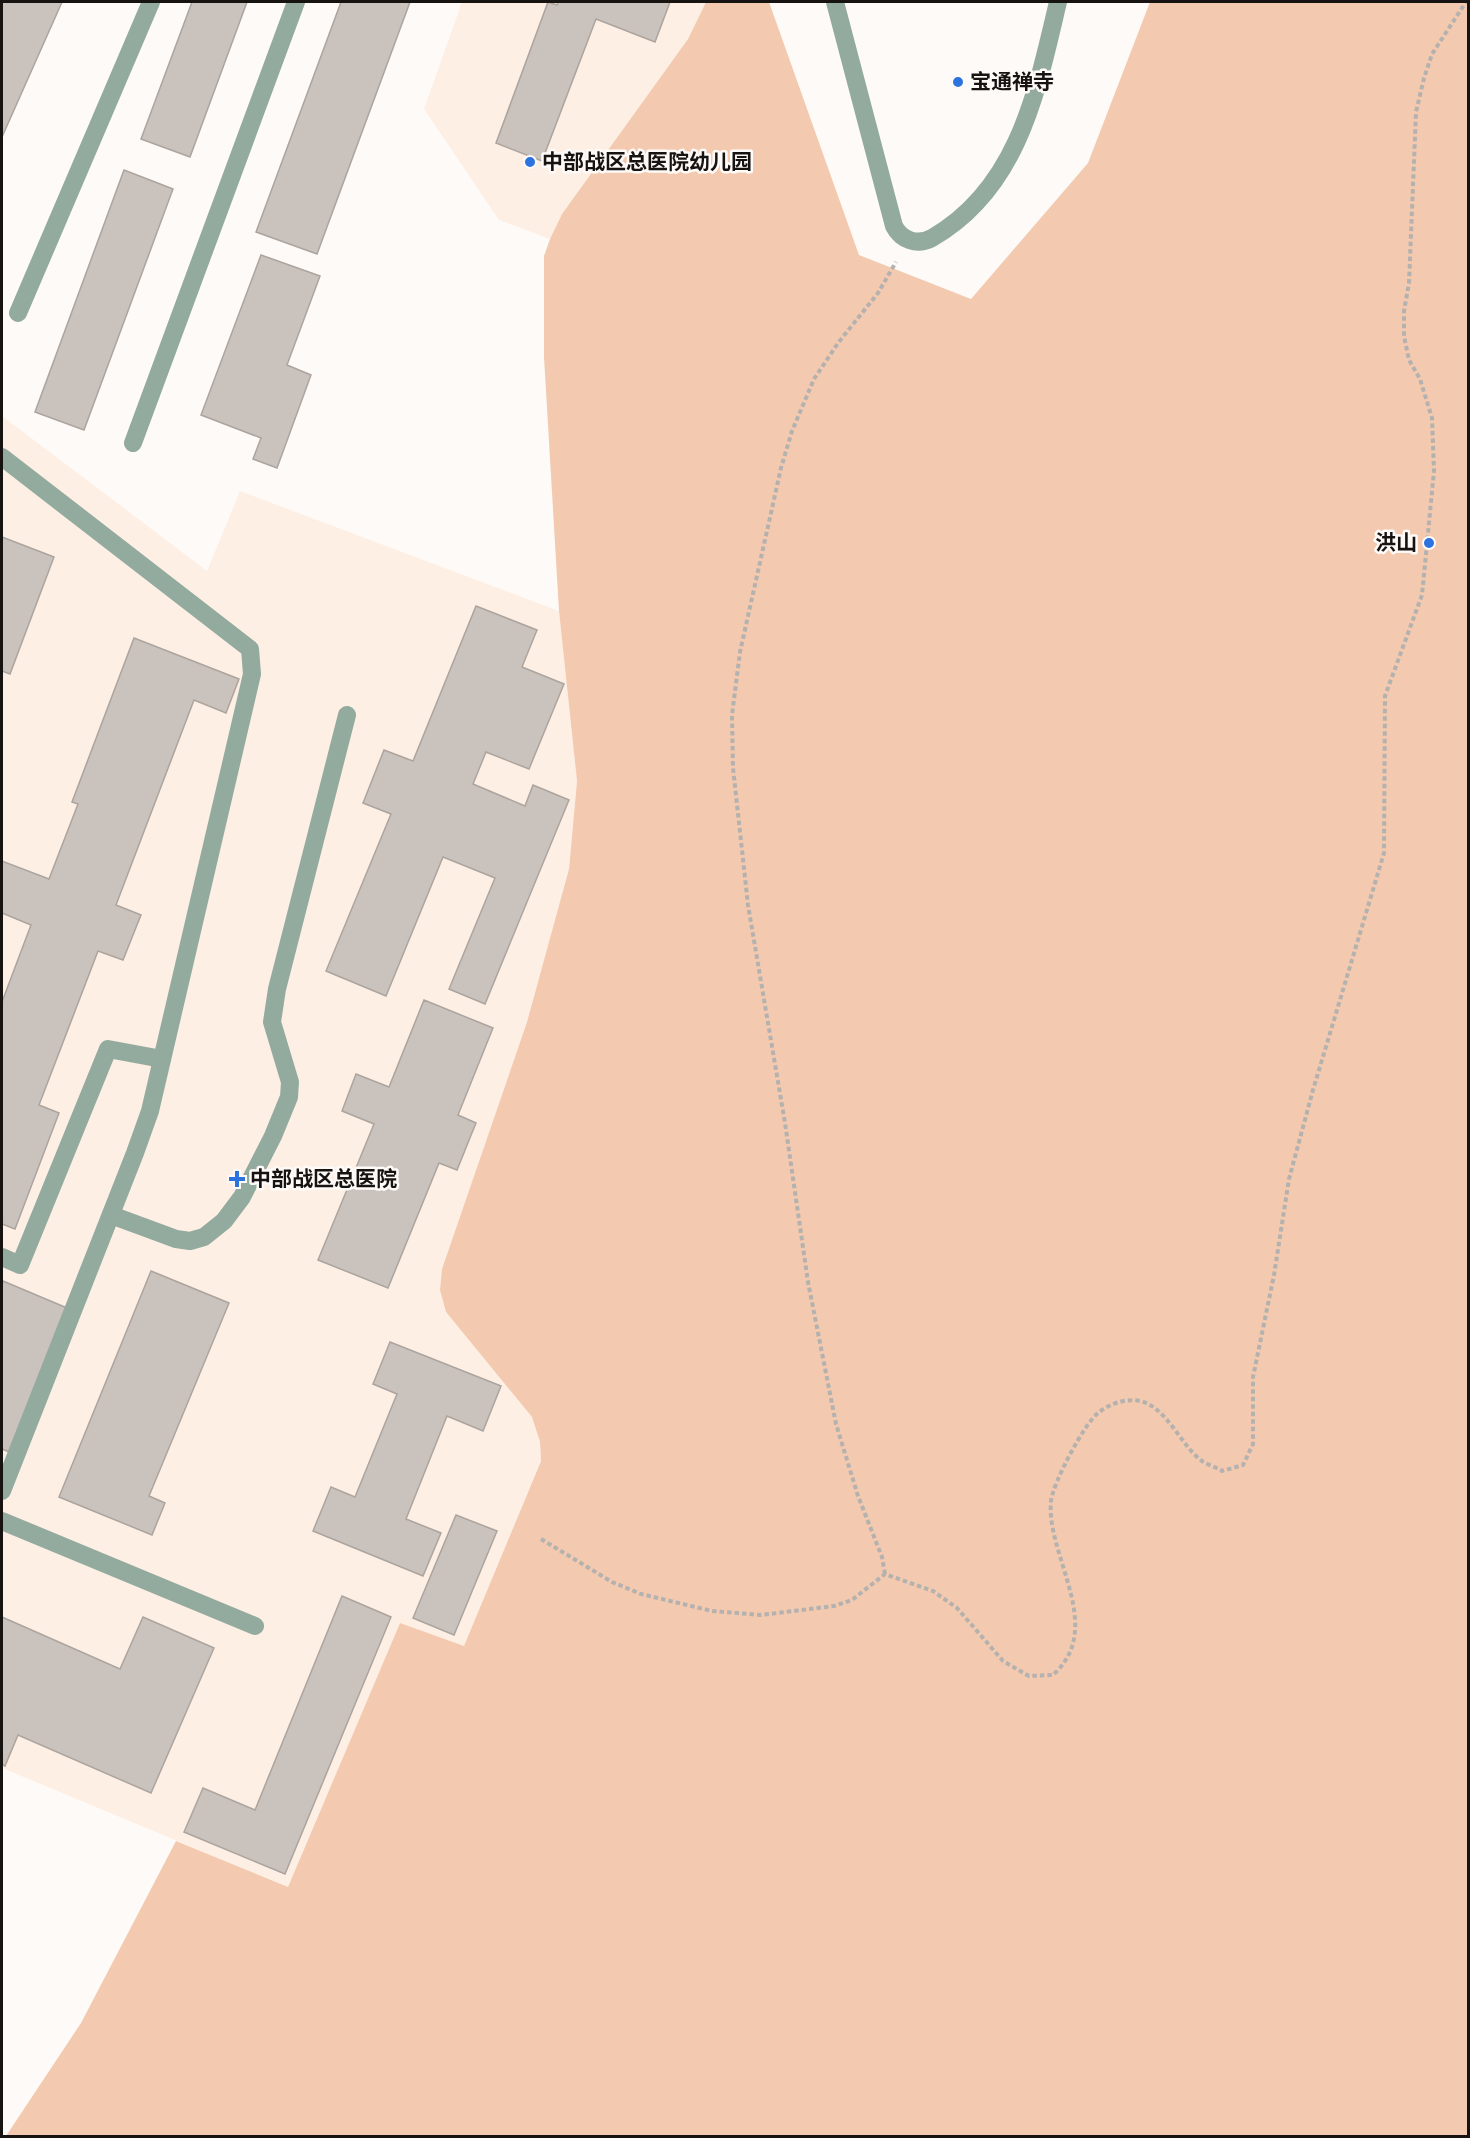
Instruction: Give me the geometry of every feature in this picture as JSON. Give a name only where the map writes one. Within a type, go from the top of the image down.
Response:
[{"type":"lane","points":[[18,313],[151,2]]},
{"type":"lane","points":[[133,443],[296,2]]},
{"type":"lane","points":[[835,2],[894,226],[901,237],[912,242],[929,240],[943,231],[979,199],[1007,162],[1022,131],[1040,80],[1058,2]]},
{"type":"lane","points":[[2,457],[249,649],[252,674],[150,1111],[2,1491]]},
{"type":"lane","points":[[111,1215],[184,1241],[204,1237],[224,1221],[242,1197],[273,1136],[289,1097],[290,1082],[272,1022],[277,989],[346,715]]},
{"type":"lane","points":[[2,1257],[20,1265],[108,1049],[162,1059]]},
{"type":"lane","points":[[2,1521],[255,1626]]},
{"type":"path","points":[[885,1574],[933,1592],[957,1608],[1003,1661],[1029,1676],[1053,1675],[1066,1661],[1074,1638],[1075,1617],[1071,1594],[1054,1536],[1051,1501],[1061,1471],[1096,1414],[1119,1401],[1141,1401],[1160,1412],[1201,1460],[1222,1471],[1242,1465],[1253,1444],[1252,1377],[1274,1275],[1289,1179],[1313,1090],[1384,853],[1385,696],[1422,595],[1434,471],[1432,418],[1420,379],[1409,360],[1404,336],[1404,311],[1409,283],[1416,112],[1432,54],[1466,2]]},
{"type":"path","points":[[885,1574],[882,1557],[858,1496],[836,1424],[808,1282],[785,1123],[748,905],[733,768],[732,714],[740,652],[781,468],[792,431],[813,378],[878,293],[907,240]]},
{"type":"path","points":[[541,1539],[612,1582],[641,1594],[712,1611],[761,1615],[834,1606],[852,1600],[885,1574]]},
{"type":"shaded area","name":"中部战区总医院幼儿园","points":[[462,2],[706,2],[688,39],[562,214],[550,239],[499,220],[424,109]]},
{"type":"shaded area","points":[[706,2],[769,2],[859,255],[971,299],[1088,163],[1150,2],[1468,2],[1468,2136],[6,2136],[81,2023],[176,1841],[288,1887],[400,1623],[464,1646],[541,1461],[540,1442],[532,1417],[446,1312],[440,1290],[442,1269],[527,1022],[569,869],[577,781],[559,611],[544,357],[544,256],[562,214],[688,39]]},
{"type":"shaded area","name":"中部战区总医院","points":[[2,416],[207,571],[240,491],[559,611],[577,781],[569,869],[527,1022],[442,1269],[440,1290],[446,1312],[532,1417],[540,1442],[541,1460],[464,1647],[400,1623],[288,1887],[2,1768]]},
{"type":"building","points":[[2,2],[62,2],[2,137]]},
{"type":"building","points":[[192,2],[247,2],[190,157],[141,139]]},
{"type":"building","points":[[341,2],[410,2],[317,254],[256,232]]},
{"type":"building","points":[[548,2],[557,5],[558,2],[670,2],[655,42],[596,19],[542,161],[496,143]]},
{"type":"building","points":[[124,170],[173,189],[84,430],[35,412]]},
{"type":"building","points":[[261,255],[320,276],[287,365],[311,375],[277,468],[253,459],[261,438],[201,415]]},
{"type":"building","points":[[2,537],[54,557],[10,674],[2,671]]},
{"type":"building","points":[[476,606],[537,630],[522,667],[564,684],[529,769],[486,752],[473,784],[525,806],[533,785],[569,800],[485,1004],[449,989],[495,878],[443,857],[386,996],[326,971],[391,814],[363,803],[384,750],[413,761]]},
{"type":"building","points":[[134,638],[239,679],[226,713],[194,700],[116,905],[141,915],[123,960],[98,951],[39,1105],[59,1113],[15,1229],[2,1224],[2,1002],[31,925],[2,913],[2,861],[49,879],[78,804],[72,802]]},
{"type":"building","points":[[424,1000],[493,1028],[458,1115],[476,1123],[457,1170],[439,1163],[388,1288],[318,1260],[374,1124],[342,1111],[356,1074],[389,1087]]},
{"type":"building","points":[[151,1271],[229,1303],[149,1496],[165,1503],[152,1535],[59,1497]]},
{"type":"building","points":[[3,1281],[67,1308],[9,1452],[2,1449]]},
{"type":"building","points":[[390,1342],[501,1386],[483,1431],[447,1416],[406,1519],[441,1533],[423,1576],[313,1531],[331,1487],[355,1497],[397,1394],[373,1384]]},
{"type":"building","points":[[456,1515],[497,1531],[454,1635],[413,1618]]},
{"type":"building","points":[[342,1596],[391,1617],[285,1874],[184,1832],[203,1788],[255,1810]]},
{"type":"building","points":[[2,1617],[120,1669],[143,1617],[214,1648],[151,1793],[18,1735],[5,1766],[2,1764]]},
{"type":"place","name":"宝通禅寺","points":[[958,82]]},
{"type":"place","name":"中部战区总医院幼儿园","points":[[530,162]]},
{"type":"place","name":"洪山","points":[[1429,543]]},
{"type":"place","name":"中部战区总医院","points":[[237,1179]]}]
